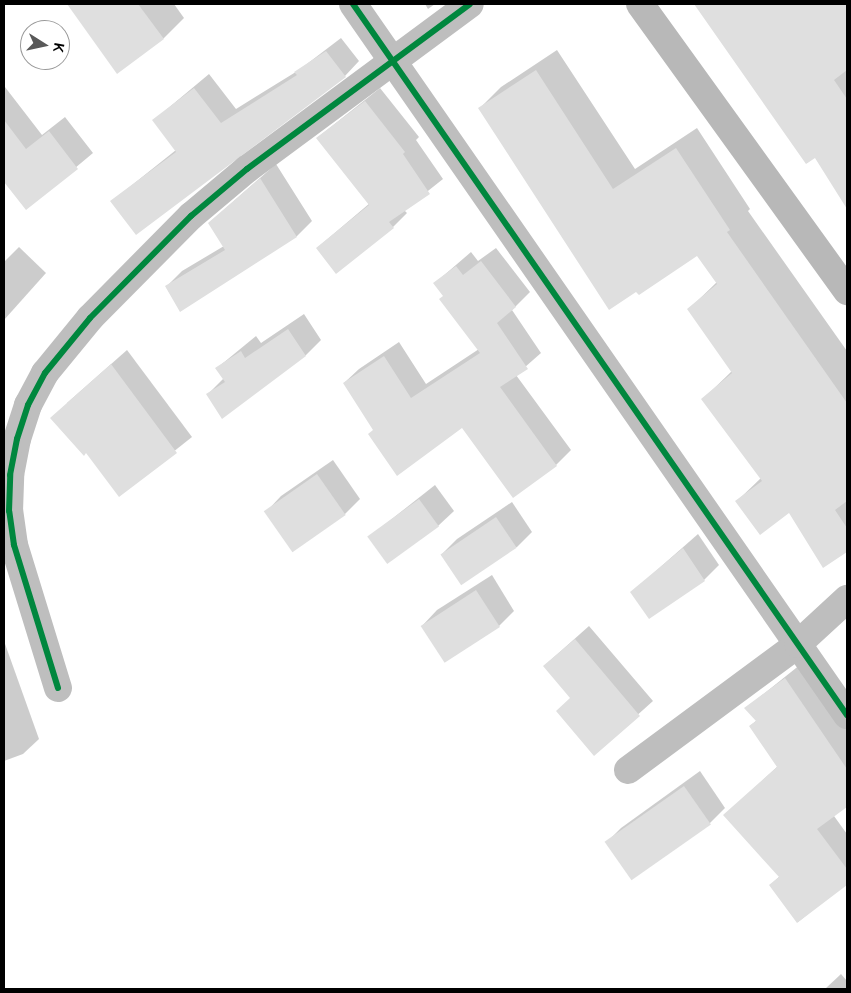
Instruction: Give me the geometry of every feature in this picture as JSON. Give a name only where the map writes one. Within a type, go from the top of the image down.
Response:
[{"type":"street","points":[[352,4],[847,715]]},
{"type":"street","points":[[58,688],[14,545],[9,511],[10,475],[17,439],[28,405],[45,373],[90,318],[191,216],[247,169],[391,59],[470,4]]},
{"type":"street","points":[[640,4],[847,291]]},
{"type":"street","points":[[628,770],[798,644],[847,598]]},
{"type":"building","points":[[67,4],[138,4],[164,39],[117,74]]},
{"type":"building","points":[[694,4],[847,4],[847,70],[834,80],[847,99],[847,209],[815,158],[806,164]]},
{"type":"building","points":[[326,51],[346,77],[136,235],[110,201],[176,152],[152,120],[194,88],[221,123],[297,75],[294,72]]},
{"type":"building","points":[[536,70],[613,189],[676,148],[730,230],[727,232],[847,403],[847,501],[835,510],[847,528],[847,552],[823,568],[789,513],[760,535],[735,501],[762,481],[701,399],[732,373],[687,309],[717,284],[697,256],[639,295],[636,292],[609,310],[478,108]]},
{"type":"building","points":[[365,101],[405,152],[403,154],[430,194],[389,222],[394,228],[336,274],[316,248],[369,205],[316,138]]},
{"type":"building","points":[[4,120],[26,149],[49,131],[78,169],[26,210],[4,182]]},
{"type":"building","points":[[260,178],[297,237],[180,312],[165,286],[225,250],[208,223]]},
{"type":"building","points":[[481,261],[516,307],[497,323],[528,369],[500,387],[557,466],[513,498],[462,428],[397,476],[368,434],[373,430],[343,383],[384,356],[411,398],[480,353],[439,299],[443,296],[433,283],[456,266],[463,275]]},
{"type":"building","points":[[288,329],[306,356],[222,419],[206,394],[225,382],[215,368],[241,351],[245,358]]},
{"type":"building","points":[[111,364],[177,453],[119,497],[86,453],[84,456],[50,418]]},
{"type":"building","points":[[317,474],[346,515],[292,552],[264,511]]},
{"type":"building","points":[[419,499],[439,527],[387,564],[367,537]]},
{"type":"building","points":[[496,517],[517,548],[461,585],[440,554]]},
{"type":"building","points":[[683,548],[705,581],[649,619],[630,592]]},
{"type":"building","points":[[476,590],[500,627],[445,663],[421,626]]},
{"type":"building","points":[[575,639],[640,716],[594,756],[556,711],[570,698],[543,666]]},
{"type":"building","points":[[785,678],[847,769],[847,807],[817,829],[847,869],[847,885],[797,923],[769,885],[779,877],[723,815],[777,767],[749,726],[756,721],[744,708]]},
{"type":"building","points":[[684,786],[711,825],[632,880],[605,842]]},
{"type":"cycle path","points":[[353,4],[847,715]]},
{"type":"cycle path","points":[[58,688],[14,545],[9,511],[10,475],[17,439],[28,405],[45,373],[90,318],[191,216],[247,169],[470,4]]}]
